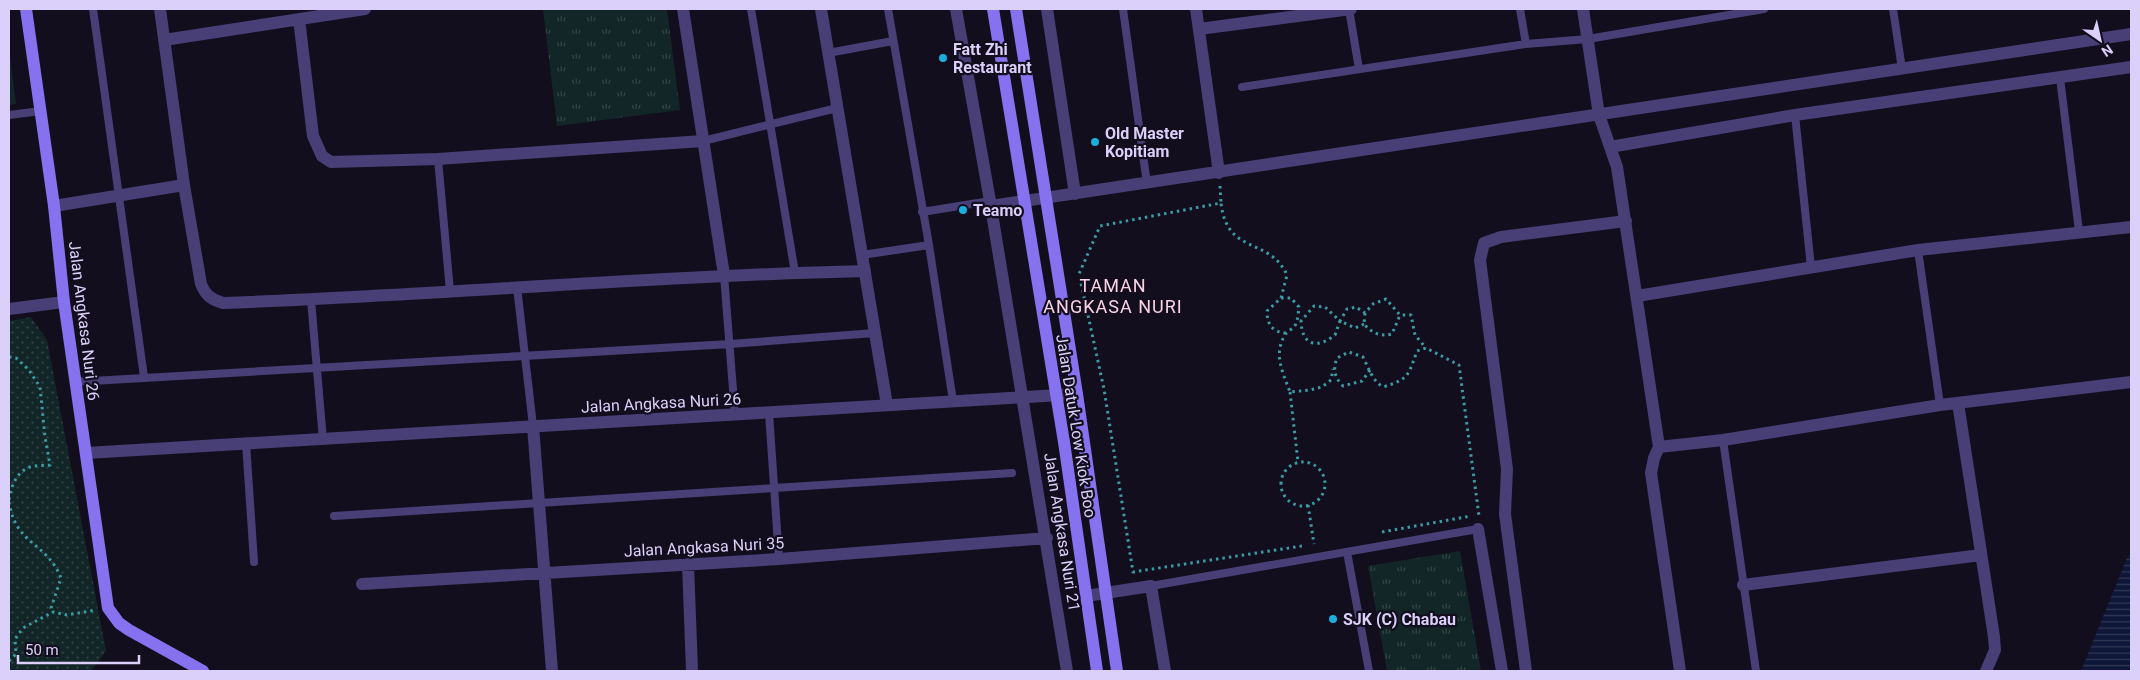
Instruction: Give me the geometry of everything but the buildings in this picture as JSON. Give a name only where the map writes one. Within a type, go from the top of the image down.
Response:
[{"type":"main road","name":"Jalan Angkasa Nuri 26","points":[[26,9],[54,206],[64,302],[108,608]]},
{"type":"main road","name":"Jalan Datuk Low Kiok Boo","points":[[993,9],[1056,395],[1097,671]]},
{"type":"main road","name":"Jalan Datuk Low Kiok Boo","points":[[1016,9],[1077,394],[1117,671]]},
{"type":"main road","points":[[108,608],[119,622],[129,630],[204,671]]},
{"type":"street","points":[[160,9],[184,185],[201,284],[205,293],[224,303],[311,300],[724,275],[865,271]]},
{"type":"street","points":[[164,40],[365,9]]},
{"type":"street","points":[[683,9],[724,275]]},
{"type":"street","points":[[821,9],[887,405]]},
{"type":"street","name":"Jalan Angkasa Nuri 21","points":[[956,9],[991,204],[1047,538],[1067,671]]},
{"type":"street","points":[[1047,9],[1075,194]]},
{"type":"street","points":[[1196,9],[1219,172]]},
{"type":"street","points":[[1199,28],[1350,9]]},
{"type":"street","points":[[1583,9],[1599,115],[1617,167],[1637,296],[1659,447],[1654,458],[1651,473],[1680,671]]},
{"type":"street","points":[[299,19],[313,136],[322,156],[330,162],[438,159],[703,141]]},
{"type":"street","points":[[991,204],[1024,202],[1147,184],[2131,34]]},
{"type":"street","points":[[1610,147],[1795,115],[2131,67]]},
{"type":"street","points":[[54,206],[184,185]]},
{"type":"street","points":[[1526,671],[1505,514],[1507,469],[1481,269],[1481,251],[1484,243],[1501,237],[1626,221]]},
{"type":"street","points":[[1637,296],[1918,250],[2131,227]]},
{"type":"street","points":[[9,309],[64,302]]},
{"type":"street","points":[[1659,447],[1723,440],[1958,403],[2131,382]]},
{"type":"street","name":"Jalan Angkasa Nuri 26","points":[[86,452],[324,440],[1077,394]]},
{"type":"street","points":[[1958,403],[1994,637],[1995,650],[1986,671]]},
{"type":"street","points":[[533,426],[552,671]]},
{"type":"street","points":[[1478,529],[1502,671]]},
{"type":"street","name":"Jalan Angkasa Nuri 35","points":[[362,584],[779,559],[1047,538]]},
{"type":"street","points":[[1743,585],[1981,555]]},
{"type":"street","points":[[688,564],[692,671]]},
{"type":"street","points":[[1086,596],[1151,586],[1164,671]]},
{"type":"lane","points":[[93,9],[121,195],[144,377]]},
{"type":"lane","points":[[751,9],[795,273]]},
{"type":"lane","points":[[888,9],[929,245],[953,402]]},
{"type":"lane","points":[[1123,9],[1147,184]]},
{"type":"lane","points":[[1350,9],[1359,70]]},
{"type":"lane","points":[[1520,9],[1526,44]]},
{"type":"lane","points":[[1242,87],[1526,44],[1588,38],[1764,9]]},
{"type":"lane","points":[[1893,9],[1902,69]]},
{"type":"lane","points":[[828,53],[893,40]]},
{"type":"lane","points":[[2060,78],[2080,231]]},
{"type":"lane","points":[[703,141],[838,108]]},
{"type":"lane","points":[[9,115],[40,111]]},
{"type":"lane","points":[[1795,115],[1811,267]]},
{"type":"lane","points":[[438,159],[450,291]]},
{"type":"lane","points":[[922,212],[991,204]]},
{"type":"lane","points":[[862,255],[929,245]]},
{"type":"lane","points":[[1918,250],[1940,406]]},
{"type":"lane","points":[[724,275],[735,415]]},
{"type":"lane","points":[[517,287],[533,426]]},
{"type":"lane","points":[[311,300],[324,440]]},
{"type":"lane","points":[[75,382],[730,344],[875,333]]},
{"type":"lane","points":[[769,413],[779,559]]},
{"type":"lane","points":[[1723,440],[1756,671]]},
{"type":"lane","points":[[246,443],[254,562]]},
{"type":"lane","points":[[334,516],[1012,473]]},
{"type":"lane","points":[[1151,586],[1478,529]]},
{"type":"lane","points":[[1347,552],[1369,671]]},
{"type":"path","points":[[1286,333],[1277,332],[1270,326],[1267,319],[1267,311],[1281,298],[1287,275],[1282,264],[1233,235],[1223,220],[1221,203],[1100,226],[1079,274],[1104,389],[1133,572],[1324,543]]},
{"type":"path","points":[[1281,298],[1291,298],[1299,307],[1299,321],[1305,338],[1310,343],[1320,344],[1335,335],[1347,309],[1356,307],[1365,313]]},
{"type":"path","points":[[1364,324],[1365,313],[1373,304],[1386,299],[1400,315],[1411,315],[1415,334],[1426,348],[1460,365],[1479,515],[1478,529]]},
{"type":"path","points":[[1298,462],[1290,392],[1279,363],[1279,351],[1286,333],[1314,306],[1325,307],[1337,316],[1340,322],[1355,328],[1364,324]]},
{"type":"path","points":[[1364,324],[1377,334],[1392,334],[1400,315]]},
{"type":"path","points":[[1290,392],[1322,387],[1331,380],[1337,358],[1349,352],[1363,357],[1374,381],[1383,387],[1402,381],[1409,372],[1417,351],[1426,348]]},
{"type":"path","points":[[9,357],[16,358],[29,370],[40,387],[50,465],[30,467],[19,476],[11,486],[9,501],[11,515],[17,528],[27,540],[41,549],[54,562],[60,578],[51,608],[53,612]]},
{"type":"path","points":[[1334,369],[1337,380],[1343,386],[1362,381],[1370,370]]},
{"type":"path","points":[[1298,462],[1313,464],[1323,474],[1325,482],[1321,497],[1308,505],[1292,503],[1282,492],[1282,477],[1285,470],[1298,462]]},
{"type":"path","points":[[1308,505],[1314,544]]},
{"type":"path","points":[[1372,534],[1479,515]]},
{"type":"path","points":[[9,661],[16,654],[15,639],[23,628],[53,612],[67,615],[108,608]]},
{"type":"green space","points":[[543,9],[667,9],[680,110],[557,126]]},
{"type":"green space","points":[[9,48],[16,104],[9,105]]},
{"type":"green space","points":[[31,317],[47,340],[106,651],[91,671],[9,671],[9,321]]},
{"type":"green space","points":[[1460,551],[1481,671],[1387,671],[1368,566]]},
{"type":"water","points":[[2131,552],[2131,671],[2081,671],[2127,558]]},
{"type":"place","name":"Fatt Zhi Restaurant","points":[[943,58]]},
{"type":"place","name":"Old Master Kopitiam","points":[[1095,142]]},
{"type":"place","name":"Teamo","points":[[963,210]]},
{"type":"place","name":"SJK (C) Chabau","points":[[1333,619]]},
{"type":"district","name":"TAMAN ANGKASA NURI","points":[[1113,295]]}]
